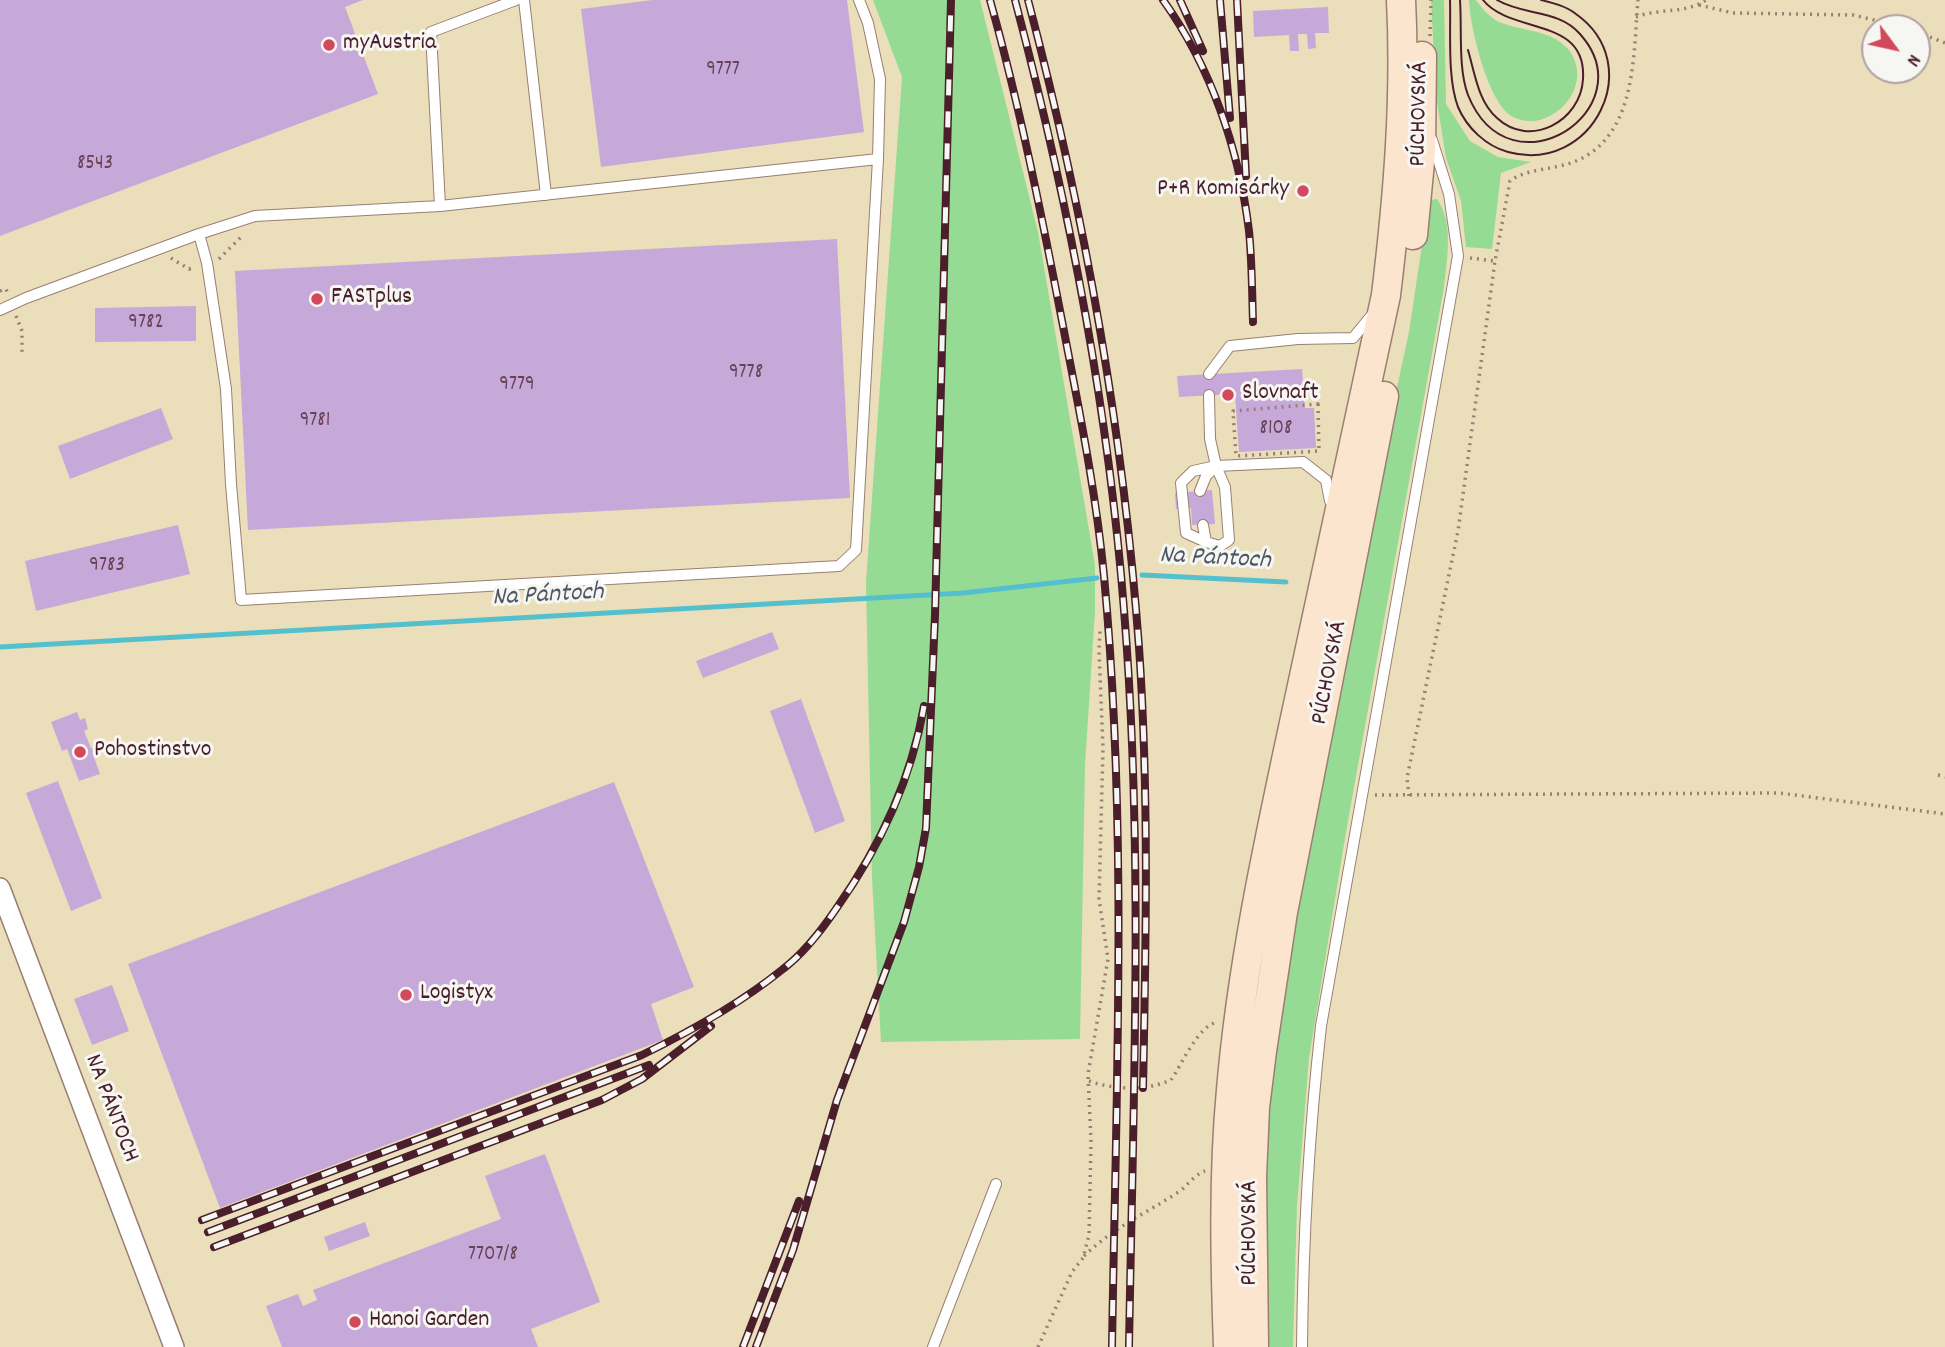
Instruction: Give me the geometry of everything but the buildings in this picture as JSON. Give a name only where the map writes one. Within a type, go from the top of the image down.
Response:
[{"type":"main road","name":"PÚCHOVSKÁ","points":[[1228,1347],[1225,1270],[1227,1145],[1239,1017],[1266,855],[1387,295],[1402,142],[1401,0]]},
{"type":"main road","name":"PÚCHOVSKÁ","points":[[1254,1347],[1252,1177],[1255,1107],[1283,912],[1405,294],[1418,195],[1423,109],[1421,0]]},
{"type":"street","name":"NA PÁNTOCH","points":[[0,888],[174,1347]]},
{"type":"lane","points":[[440,206],[431,32],[516,0]]},
{"type":"lane","points":[[524,0],[545,195]]},
{"type":"lane","points":[[199,234],[207,263],[226,389],[231,484],[242,600],[839,566],[856,550],[880,79],[868,23],[859,0]]},
{"type":"lane","points":[[1302,1347],[1303,1269],[1312,1102],[1321,1026],[1458,256],[1449,194],[1423,109]]},
{"type":"lane","points":[[0,310],[199,234],[255,216],[440,206],[877,159]]},
{"type":"lane","points":[[1209,374],[1230,346],[1297,339],[1353,338],[1387,295]]},
{"type":"lane","points":[[1209,395],[1210,439],[1216,466],[1225,487],[1228,540],[1220,546],[1186,533],[1181,483],[1193,471],[1216,466],[1303,462],[1326,480],[1330,494],[1329,521],[1315,622]]},
{"type":"lane","points":[[1200,491],[1206,476],[1216,466]]},
{"type":"lane","points":[[1203,524],[1206,542]]},
{"type":"lane","points":[[933,1347],[996,1184]]},
{"type":"path","points":[[1409,796],[1407,778],[1458,531],[1495,261],[1510,181],[1517,175],[1557,168],[1587,155],[1615,126],[1628,94],[1638,0]]},
{"type":"path","points":[[1699,5],[1706,0]]},
{"type":"path","points":[[1636,17],[1655,11],[1699,5],[1733,13],[1861,17]]},
{"type":"path","points":[[1458,256],[1495,261]]},
{"type":"path","points":[[15,314],[22,331],[22,354]]},
{"type":"path","points":[[1318,404],[1319,451],[1236,456],[1233,411],[1318,404]]},
{"type":"path","points":[[1083,1258],[1089,1236],[1089,1081],[1108,959],[1099,899],[1103,748],[1100,629]]},
{"type":"path","points":[[1938,775],[1945,776]]},
{"type":"path","points":[[1363,794],[1409,796],[1779,793],[1945,814]]},
{"type":"path","points":[[1089,1081],[1108,1088],[1125,1088],[1171,1080],[1200,1032],[1210,1023],[1220,1021]]},
{"type":"path","points":[[1038,1347],[1072,1272],[1083,1258],[1105,1236],[1183,1189],[1196,1175],[1207,1170]]},
{"type":"green space","points":[[873,0],[980,0],[1038,232],[1095,565],[1095,611],[1085,765],[1080,1039],[881,1042],[872,878],[866,582],[902,77]]},
{"type":"green space","points":[[1431,0],[1444,0],[1446,104],[1470,141],[1498,157],[1531,162],[1501,173],[1492,249],[1466,247],[1461,201],[1446,158],[1436,96]]},
{"type":"green space","points":[[1469,0],[1476,0],[1499,22],[1548,35],[1564,45],[1577,67],[1577,81],[1564,106],[1540,120],[1526,121],[1513,117],[1504,109],[1482,64]]},
{"type":"green space","points":[[1437,199],[1446,219],[1447,230],[1448,253],[1444,287],[1346,832],[1309,1058],[1297,1206],[1293,1347],[1265,1347],[1261,1205],[1269,1074],[1283,971],[1377,480],[1409,332],[1428,205],[1431,200]]},
{"type":"waterway","name":"Na Pántoch","points":[[1142,575],[1286,582]]},
{"type":"waterway","name":"Na Pántoch","points":[[0,647],[963,593],[1097,578]]},
{"type":"tram line","points":[[1450,0],[1452,82],[1462,115],[1472,129],[1492,145],[1508,152],[1538,155],[1564,147],[1585,132],[1600,111],[1608,86],[1608,60],[1597,36],[1572,11],[1541,0]]},
{"type":"tram line","points":[[1460,0],[1465,85],[1468,95],[1488,125],[1513,140],[1540,141],[1565,132],[1585,114],[1597,90],[1596,62],[1580,34],[1562,20],[1518,9],[1497,0]]},
{"type":"tram line","points":[[1468,50],[1485,104],[1497,118],[1510,127],[1524,131],[1552,126],[1564,118],[1580,94],[1583,79],[1581,59],[1573,45],[1545,29],[1496,11],[1483,0]]},
{"type":"railway","points":[[756,1347],[793,1250],[837,1100],[904,922],[926,828],[935,615],[951,0]]},
{"type":"railway","points":[[990,0],[1039,203],[1086,451],[1104,576],[1116,768],[1118,865],[1118,1058],[1112,1347]]},
{"type":"railway","points":[[1015,0],[1052,151],[1083,303],[1108,456],[1124,610],[1134,794],[1135,886],[1129,1347]]},
{"type":"railway","points":[[1028,0],[1084,240],[1112,402],[1132,565],[1142,702],[1145,812],[1143,1088]]},
{"type":"railway","points":[[1163,0],[1209,81],[1230,140],[1249,231],[1253,322]]},
{"type":"railway","points":[[1180,0],[1203,51]]},
{"type":"railway","points":[[1220,0],[1230,118]]},
{"type":"railway","points":[[1237,0],[1246,176]]},
{"type":"railway","points":[[202,1220],[642,1055],[733,1005],[767,981],[791,963],[812,941],[866,862],[902,787],[924,706]]},
{"type":"railway","points":[[214,1247],[602,1100],[642,1079],[711,1026]]},
{"type":"railway","points":[[208,1232],[649,1065]]},
{"type":"railway","points":[[743,1347],[799,1201]]},
{"type":"place","name":"myAustria","points":[[329,45]]},
{"type":"place","name":"P+R Komisárky","points":[[1303,191]]},
{"type":"place","name":"FASTplus","points":[[317,299]]},
{"type":"place","name":"Slovnaft","points":[[1228,395]]},
{"type":"place","name":"Pohostinstvo","points":[[80,752]]},
{"type":"place","name":"Logistyx","points":[[406,995]]},
{"type":"place","name":"Hanoi Garden","points":[[355,1322]]}]
